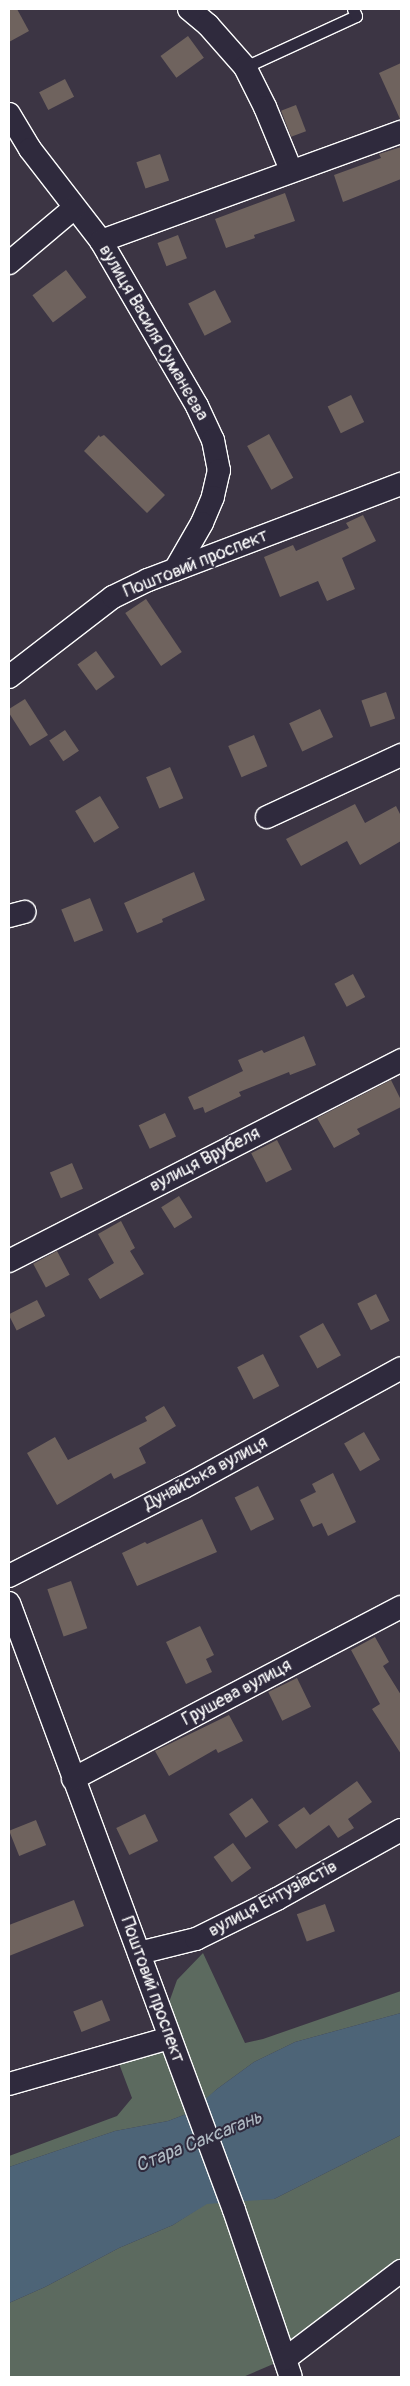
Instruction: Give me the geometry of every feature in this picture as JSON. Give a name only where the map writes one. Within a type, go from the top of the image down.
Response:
[{"type":"street","points":[[189,9],[208,26],[245,67],[265,107],[291,170]]},
{"type":"street","name":"вулиця Василя Суманєєва","points":[[9,114],[30,149],[100,241],[197,406],[213,440],[219,470],[213,497],[202,523],[175,570]]},
{"type":"street","points":[[100,241],[291,170],[401,132]]},
{"type":"street","points":[[9,263],[74,208]]},
{"type":"street","name":"Поштовий проспект","points":[[9,677],[113,597],[175,570],[401,484]]},
{"type":"street","points":[[267,817],[401,755]]},
{"type":"street","name":"вулиця Врубеля","points":[[9,1260],[401,1060]]},
{"type":"street","name":"Дунайська вулиця","points":[[9,1576],[184,1487],[401,1368]]},
{"type":"street","name":"Поштовий проспект","points":[[9,1603],[234,2210],[288,2368]]},
{"type":"street","name":"Грушева вулиця","points":[[73,1778],[401,1607]]},
{"type":"street","name":"вулиця Ентузіастів","points":[[139,1953],[196,1939],[277,1899],[401,1830]]},
{"type":"street","points":[[9,2084],[169,2038]]},
{"type":"street","points":[[288,2368],[401,2271]]},
{"type":"lane","points":[[245,67],[356,16],[353,9]]},
{"type":"green space","points":[[203,1953],[245,2043],[263,2039],[401,1991],[401,2013],[295,2042],[254,2062],[217,2089],[202,2103],[167,2008],[177,1980]]},
{"type":"green space","points":[[166,2052],[189,2113],[168,2121],[115,2131],[9,2167],[9,2156],[117,2116],[132,2098],[118,2061]]},
{"type":"green space","points":[[401,2135],[401,2271],[291,2354],[238,2200],[274,2199]]},
{"type":"green space","points":[[207,2203],[224,2203],[278,2362],[243,2377],[9,2377],[9,2303],[45,2287],[119,2248],[173,2225]]},
{"type":"water","name":"Стара Саксагань","points":[[401,2013],[401,2135],[274,2199],[207,2204],[173,2225],[119,2248],[45,2287],[9,2303],[9,2167],[115,2131],[168,2121],[189,2113],[217,2089],[254,2062],[295,2042]]},
{"type":"building","points":[[9,9],[17,9],[29,31],[9,42]]},
{"type":"building","points":[[188,36],[204,58],[176,78],[160,56]]},
{"type":"building","points":[[401,63],[401,119],[400,119],[379,73]]},
{"type":"building","points":[[65,79],[74,97],[48,110],[39,92]]},
{"type":"building","points":[[296,105],[306,131],[291,137],[281,111]]},
{"type":"building","points":[[401,147],[401,179],[343,202],[334,175],[381,158],[379,154]]},
{"type":"building","points":[[160,154],[169,180],[145,189],[136,162]]},
{"type":"building","points":[[285,193],[295,221],[254,235],[255,238],[226,248],[215,219]]},
{"type":"building","points":[[178,235],[187,258],[166,266],[157,243]]},
{"type":"building","points":[[66,270],[86,297],[53,322],[32,295]]},
{"type":"building","points":[[215,290],[231,322],[205,336],[188,304]]},
{"type":"building","points":[[351,395],[364,422],[341,433],[328,406]]},
{"type":"building","points":[[269,434],[293,478],[271,490],[247,446]]},
{"type":"building","points":[[99,435],[100,437],[104,435],[165,495],[147,513],[84,451]]},
{"type":"building","points":[[363,515],[376,541],[342,558],[355,589],[327,601],[318,581],[280,597],[264,557],[293,545],[296,551],[349,528],[346,523]]},
{"type":"building","points":[[146,599],[182,652],[161,666],[125,613]]},
{"type":"building","points":[[96,651],[115,677],[96,690],[77,665]]},
{"type":"building","points":[[386,692],[395,718],[371,727],[361,700]]},
{"type":"building","points":[[25,699],[48,735],[30,746],[9,713],[9,709]]},
{"type":"building","points":[[320,709],[333,737],[302,751],[289,723]]},
{"type":"building","points":[[65,730],[79,751],[63,761],[49,741]]},
{"type":"building","points":[[254,735],[267,766],[242,777],[228,746]]},
{"type":"building","points":[[170,767],[183,798],[159,808],[146,777]]},
{"type":"building","points":[[100,796],[119,828],[94,843],[75,811]]},
{"type":"building","points":[[355,804],[365,823],[396,806],[401,816],[401,841],[360,865],[347,841],[301,866],[286,839]]},
{"type":"building","points":[[194,872],[205,900],[162,919],[163,922],[137,933],[124,903]]},
{"type":"building","points":[[90,898],[103,930],[74,942],[61,910]]},
{"type":"building","points":[[353,974],[365,997],[347,1007],[334,984]]},
{"type":"building","points":[[304,1036],[316,1065],[290,1075],[289,1072],[239,1092],[241,1096],[205,1113],[203,1107],[194,1110],[188,1097],[243,1071],[238,1060],[262,1050],[264,1053]]},
{"type":"building","points":[[391,1080],[401,1100],[401,1107],[357,1129],[360,1134],[334,1148],[317,1118]]},
{"type":"building","points":[[165,1113],[176,1137],[150,1149],[139,1125]]},
{"type":"building","points":[[277,1140],[292,1169],[266,1183],[251,1153]]},
{"type":"building","points":[[72,1163],[83,1189],[61,1198],[50,1172]]},
{"type":"building","points":[[179,1196],[192,1217],[174,1228],[161,1207]]},
{"type":"building","points":[[121,1221],[135,1248],[130,1251],[144,1274],[100,1299],[88,1279],[114,1263],[98,1234]]},
{"type":"building","points":[[57,1251],[70,1275],[46,1288],[33,1264]]},
{"type":"building","points":[[376,1294],[390,1321],[371,1330],[357,1304]]},
{"type":"building","points":[[37,1300],[45,1316],[17,1331],[9,1314]]},
{"type":"building","points":[[323,1323],[341,1355],[317,1368],[299,1336]]},
{"type":"building","points":[[263,1354],[279,1386],[254,1399],[237,1367]]},
{"type":"building","points":[[164,1406],[176,1426],[139,1448],[146,1463],[114,1479],[111,1473],[57,1505],[27,1453],[55,1437],[68,1460],[147,1421],[145,1417]]},
{"type":"building","points":[[364,1432],[380,1460],[360,1471],[344,1444]]},
{"type":"building","points":[[333,1473],[356,1522],[328,1536],[322,1523],[313,1527],[300,1500],[316,1492],[312,1484]]},
{"type":"building","points":[[258,1486],[274,1519],[251,1531],[235,1497]]},
{"type":"building","points":[[202,1519],[217,1552],[137,1586],[122,1553]]},
{"type":"building","points":[[71,1581],[87,1628],[64,1636],[47,1589]]},
{"type":"building","points":[[200,1626],[214,1655],[206,1659],[212,1672],[186,1684],[166,1642]]},
{"type":"building","points":[[375,1637],[389,1662],[383,1666],[401,1695],[401,1754],[372,1709],[380,1704],[351,1650]]},
{"type":"building","points":[[297,1678],[311,1707],[282,1721],[268,1692]]},
{"type":"building","points":[[229,1715],[243,1741],[218,1753],[216,1749],[169,1776],[155,1751]]},
{"type":"building","points":[[357,1781],[372,1802],[348,1819],[354,1828],[338,1838],[329,1825],[296,1849],[278,1825],[304,1807],[310,1815]]},
{"type":"building","points":[[252,1798],[269,1822],[246,1838],[229,1814]]},
{"type":"building","points":[[145,1814],[158,1841],[129,1855],[116,1828]]},
{"type":"building","points":[[36,1820],[46,1845],[19,1856],[9,1831]]},
{"type":"building","points":[[233,1843],[251,1868],[232,1882],[214,1857]]},
{"type":"building","points":[[74,1900],[84,1926],[9,1956],[9,1925]]},
{"type":"building","points":[[325,1904],[335,1931],[307,1942],[297,1914]]},
{"type":"building","points":[[102,2000],[110,2020],[81,2032],[73,2012]]}]
